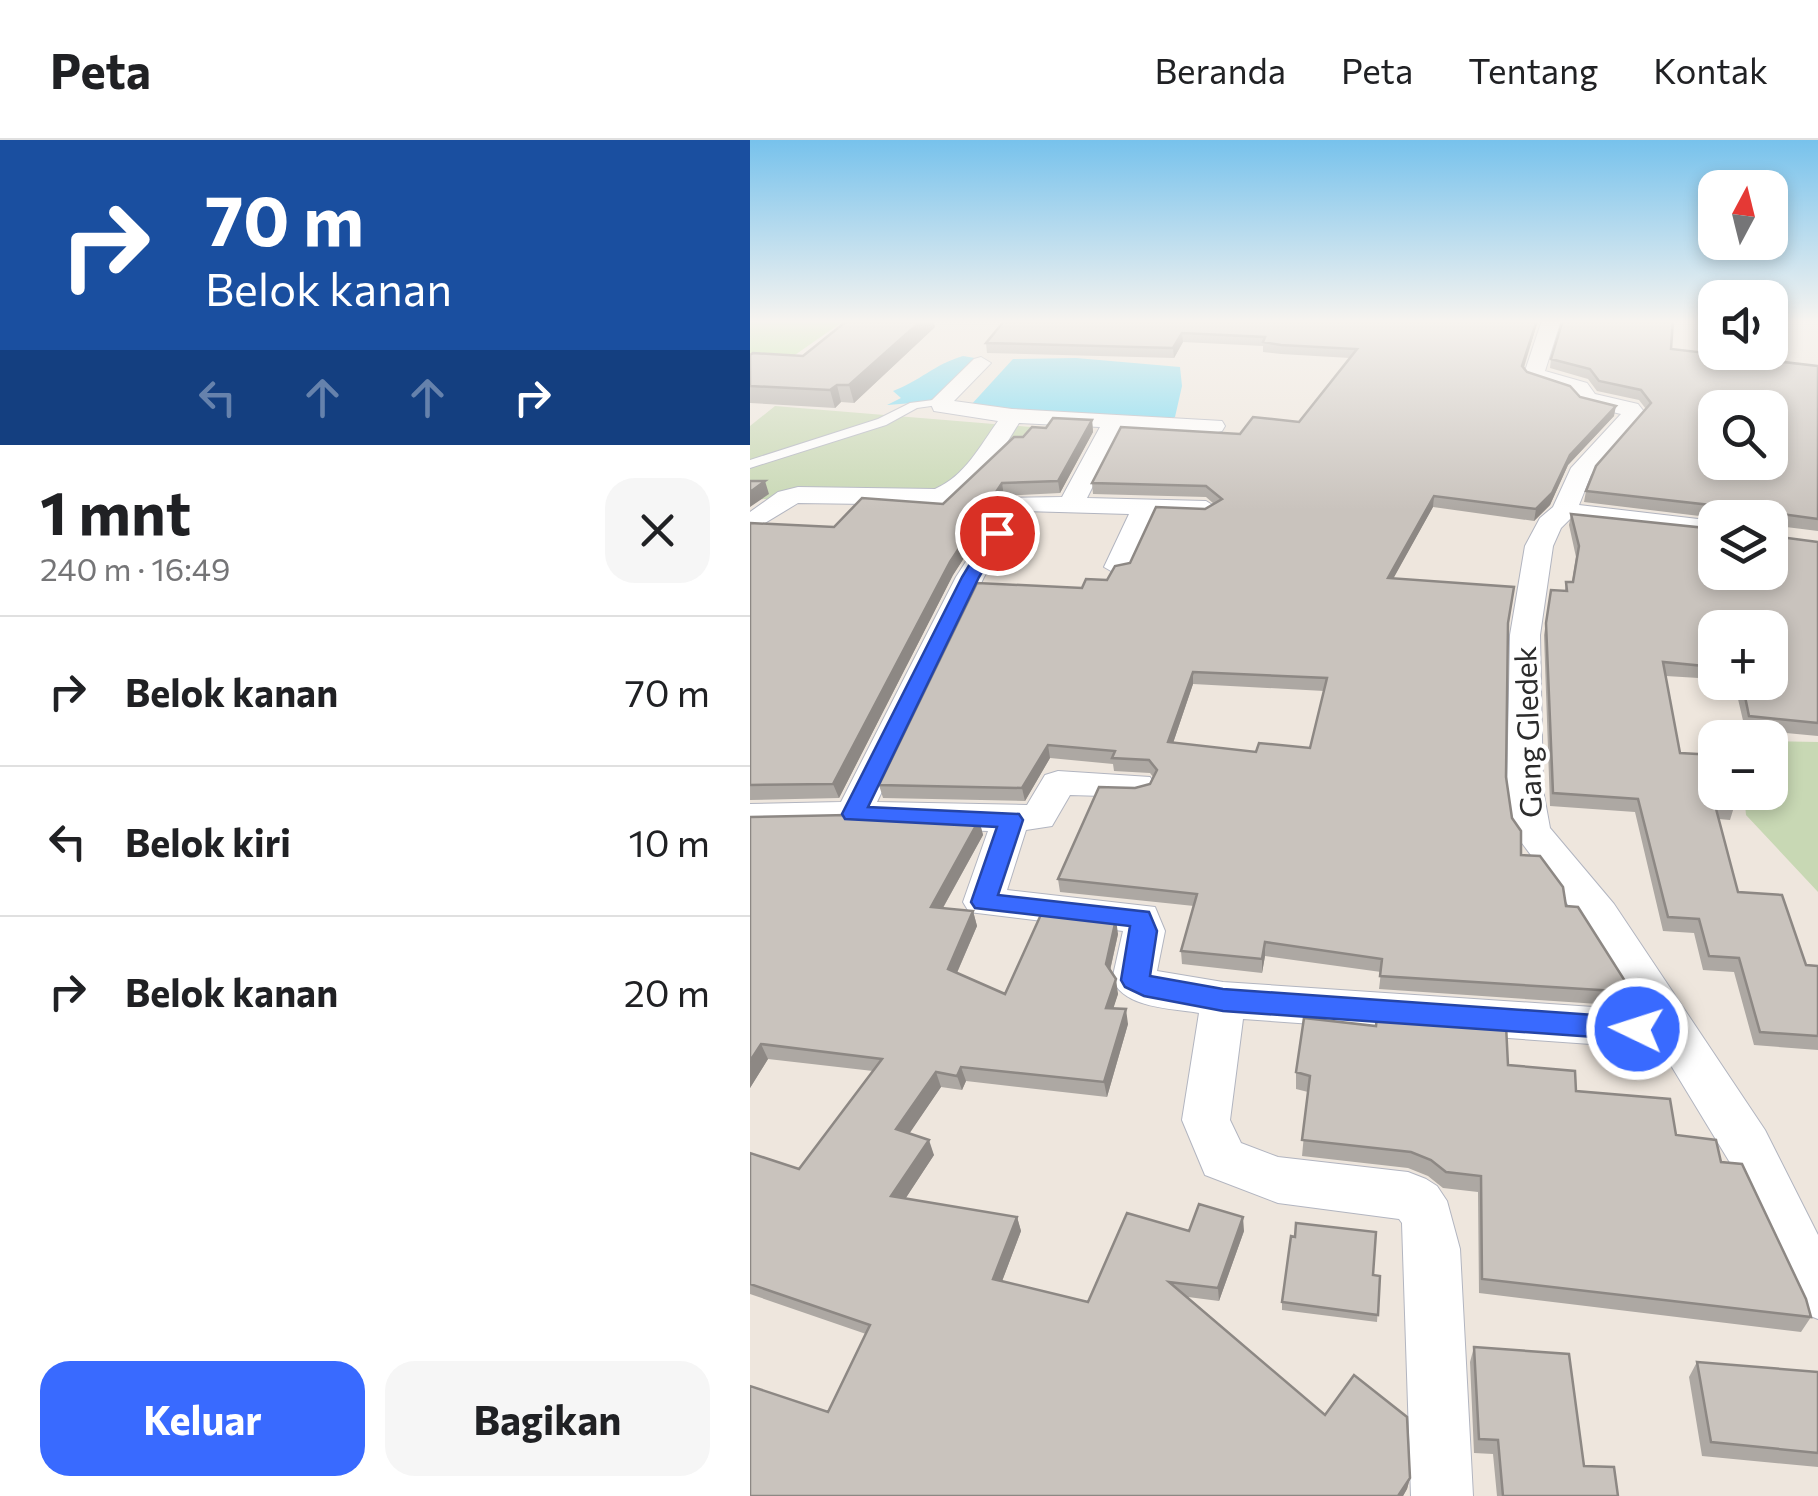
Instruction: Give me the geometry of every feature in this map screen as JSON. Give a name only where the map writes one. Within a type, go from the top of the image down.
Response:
[{"type":"street","points":[[960,383],[941,402],[942,406],[1012,416],[1214,426]]},
{"type":"street","name":"Gang Gledek","points":[[1565,383],[1579,388],[1587,399],[1634,413],[1580,473],[1564,511],[1550,524],[1539,546],[1524,636],[1525,790],[1532,830],[1599,915],[1747,1146],[1818,1292]]},
{"type":"street","points":[[750,524],[786,497],[798,495],[940,497],[952,493],[968,480],[1012,416]]},
{"type":"street","points":[[1072,502],[1114,422]]},
{"type":"street","points":[[854,814],[970,577],[1012,508],[1024,500],[1206,509]]},
{"type":"street","points":[[1118,567],[1146,506]]},
{"type":"street","points":[[1564,511],[1698,528]]},
{"type":"street","points":[[750,816],[854,814],[1011,820],[1039,817],[1054,788],[1066,781],[1138,785]]},
{"type":"street","points":[[1011,820],[983,902],[1140,918],[1144,931],[1134,980],[1144,986],[1223,1000],[1674,1031]]},
{"type":"street","points":[[1223,1000],[1206,1120],[1223,1160],[1278,1180],[1394,1192],[1420,1203],[1428,1218],[1433,1249],[1442,1496]]},
{"type":"lane","points":[[750,464],[891,419],[908,408],[941,402]]},
{"type":"green space","points":[[775,406],[1031,427],[968,492],[950,501],[750,499],[750,426]]},
{"type":"green space","points":[[1788,741],[1818,742],[1818,892],[1746,810],[1788,810]]},
{"type":"water","points":[[910,383],[957,383],[939,401],[887,405],[901,398],[893,391]]},
{"type":"water","points":[[991,383],[1182,386],[1175,417],[1166,422],[970,406]]},
{"type":"building","points":[[750,383],[851,383],[830,390]]},
{"type":"building","points":[[1330,383],[1562,383],[1580,397],[1616,406],[1570,455],[1552,493],[1536,509],[1434,496],[1388,578],[1514,587],[1508,623],[1506,777],[1512,818],[1521,831],[1521,855],[1540,856],[1563,887],[1566,906],[1578,907],[1632,992],[1380,976],[1382,959],[1265,942],[1262,959],[1181,951],[1197,894],[1058,879],[1099,787],[1135,788],[1150,784],[1157,770],[1149,760],[1112,758],[1115,751],[1048,745],[1022,788],[879,785],[977,583],[1082,588],[1086,579],[1107,580],[1115,566],[1130,563],[1156,507],[1205,509],[1222,499],[1206,486],[1092,483],[1121,427],[1240,434],[1253,417],[1299,422]],"holes":[[[1193,672],[1327,678],[1310,748],[1259,743],[1256,752],[1168,742]]]},
{"type":"building","points":[[1610,383],[1818,383],[1818,519],[1788,515],[1788,500],[1698,500],[1698,504],[1586,491],[1596,466],[1651,403],[1641,390]]},
{"type":"building","points":[[1053,418],[1092,420],[1058,481],[1002,483],[950,562],[833,784],[750,785],[750,523],[834,527],[862,498],[943,504],[1014,437],[1023,437],[1032,427],[1046,428]]},
{"type":"building","points":[[750,481],[765,481],[750,492]]},
{"type":"building","points":[[1571,514],[1698,527],[1698,590],[1788,590],[1788,538],[1818,542],[1818,723],[1749,716],[1746,700],[1788,700],[1788,610],[1698,610],[1698,665],[1663,662],[1680,753],[1698,754],[1698,810],[1716,810],[1738,892],[1782,895],[1806,965],[1818,966],[1818,1036],[1760,1032],[1739,958],[1709,956],[1699,919],[1668,917],[1638,799],[1553,793],[1546,623],[1551,590],[1567,591],[1566,582],[1573,582],[1579,546]]},
{"type":"building","points":[[848,815],[979,820],[931,907],[973,911],[948,969],[1005,994],[1043,910],[1116,919],[1106,964],[1116,979],[1106,1008],[1126,1009],[1104,1082],[961,1067],[957,1076],[936,1072],[896,1129],[929,1140],[891,1196],[1017,1217],[993,1279],[1088,1302],[1127,1213],[1189,1231],[1199,1204],[1243,1217],[1218,1288],[1169,1282],[1325,1415],[1354,1375],[1407,1417],[1410,1478],[1398,1496],[750,1496],[750,1386],[828,1412],[870,1325],[750,1284],[750,1153],[799,1169],[882,1059],[761,1044],[750,1061],[750,817]]},
{"type":"building","points":[[1377,1016],[1506,1025],[1508,1065],[1575,1071],[1576,1091],[1670,1099],[1676,1135],[1716,1140],[1721,1162],[1742,1164],[1811,1317],[1482,1279],[1481,1176],[1446,1172],[1411,1152],[1302,1140],[1310,1076],[1296,1072],[1304,1018],[1376,1026]]},
{"type":"building","points":[[1296,1223],[1376,1232],[1373,1275],[1380,1276],[1378,1315],[1282,1302]]},
{"type":"building","points":[[1474,1347],[1569,1354],[1584,1466],[1614,1467],[1618,1496],[1503,1496],[1498,1440],[1479,1439]]},
{"type":"building","points":[[1697,1362],[1818,1372],[1818,1453],[1711,1442]]},
{"type":"route","points":[[997,533],[970,577],[854,814],[1011,820],[983,902],[1140,918],[1144,931],[1134,980],[1144,986],[1223,1000],[1637,1029]]}]
